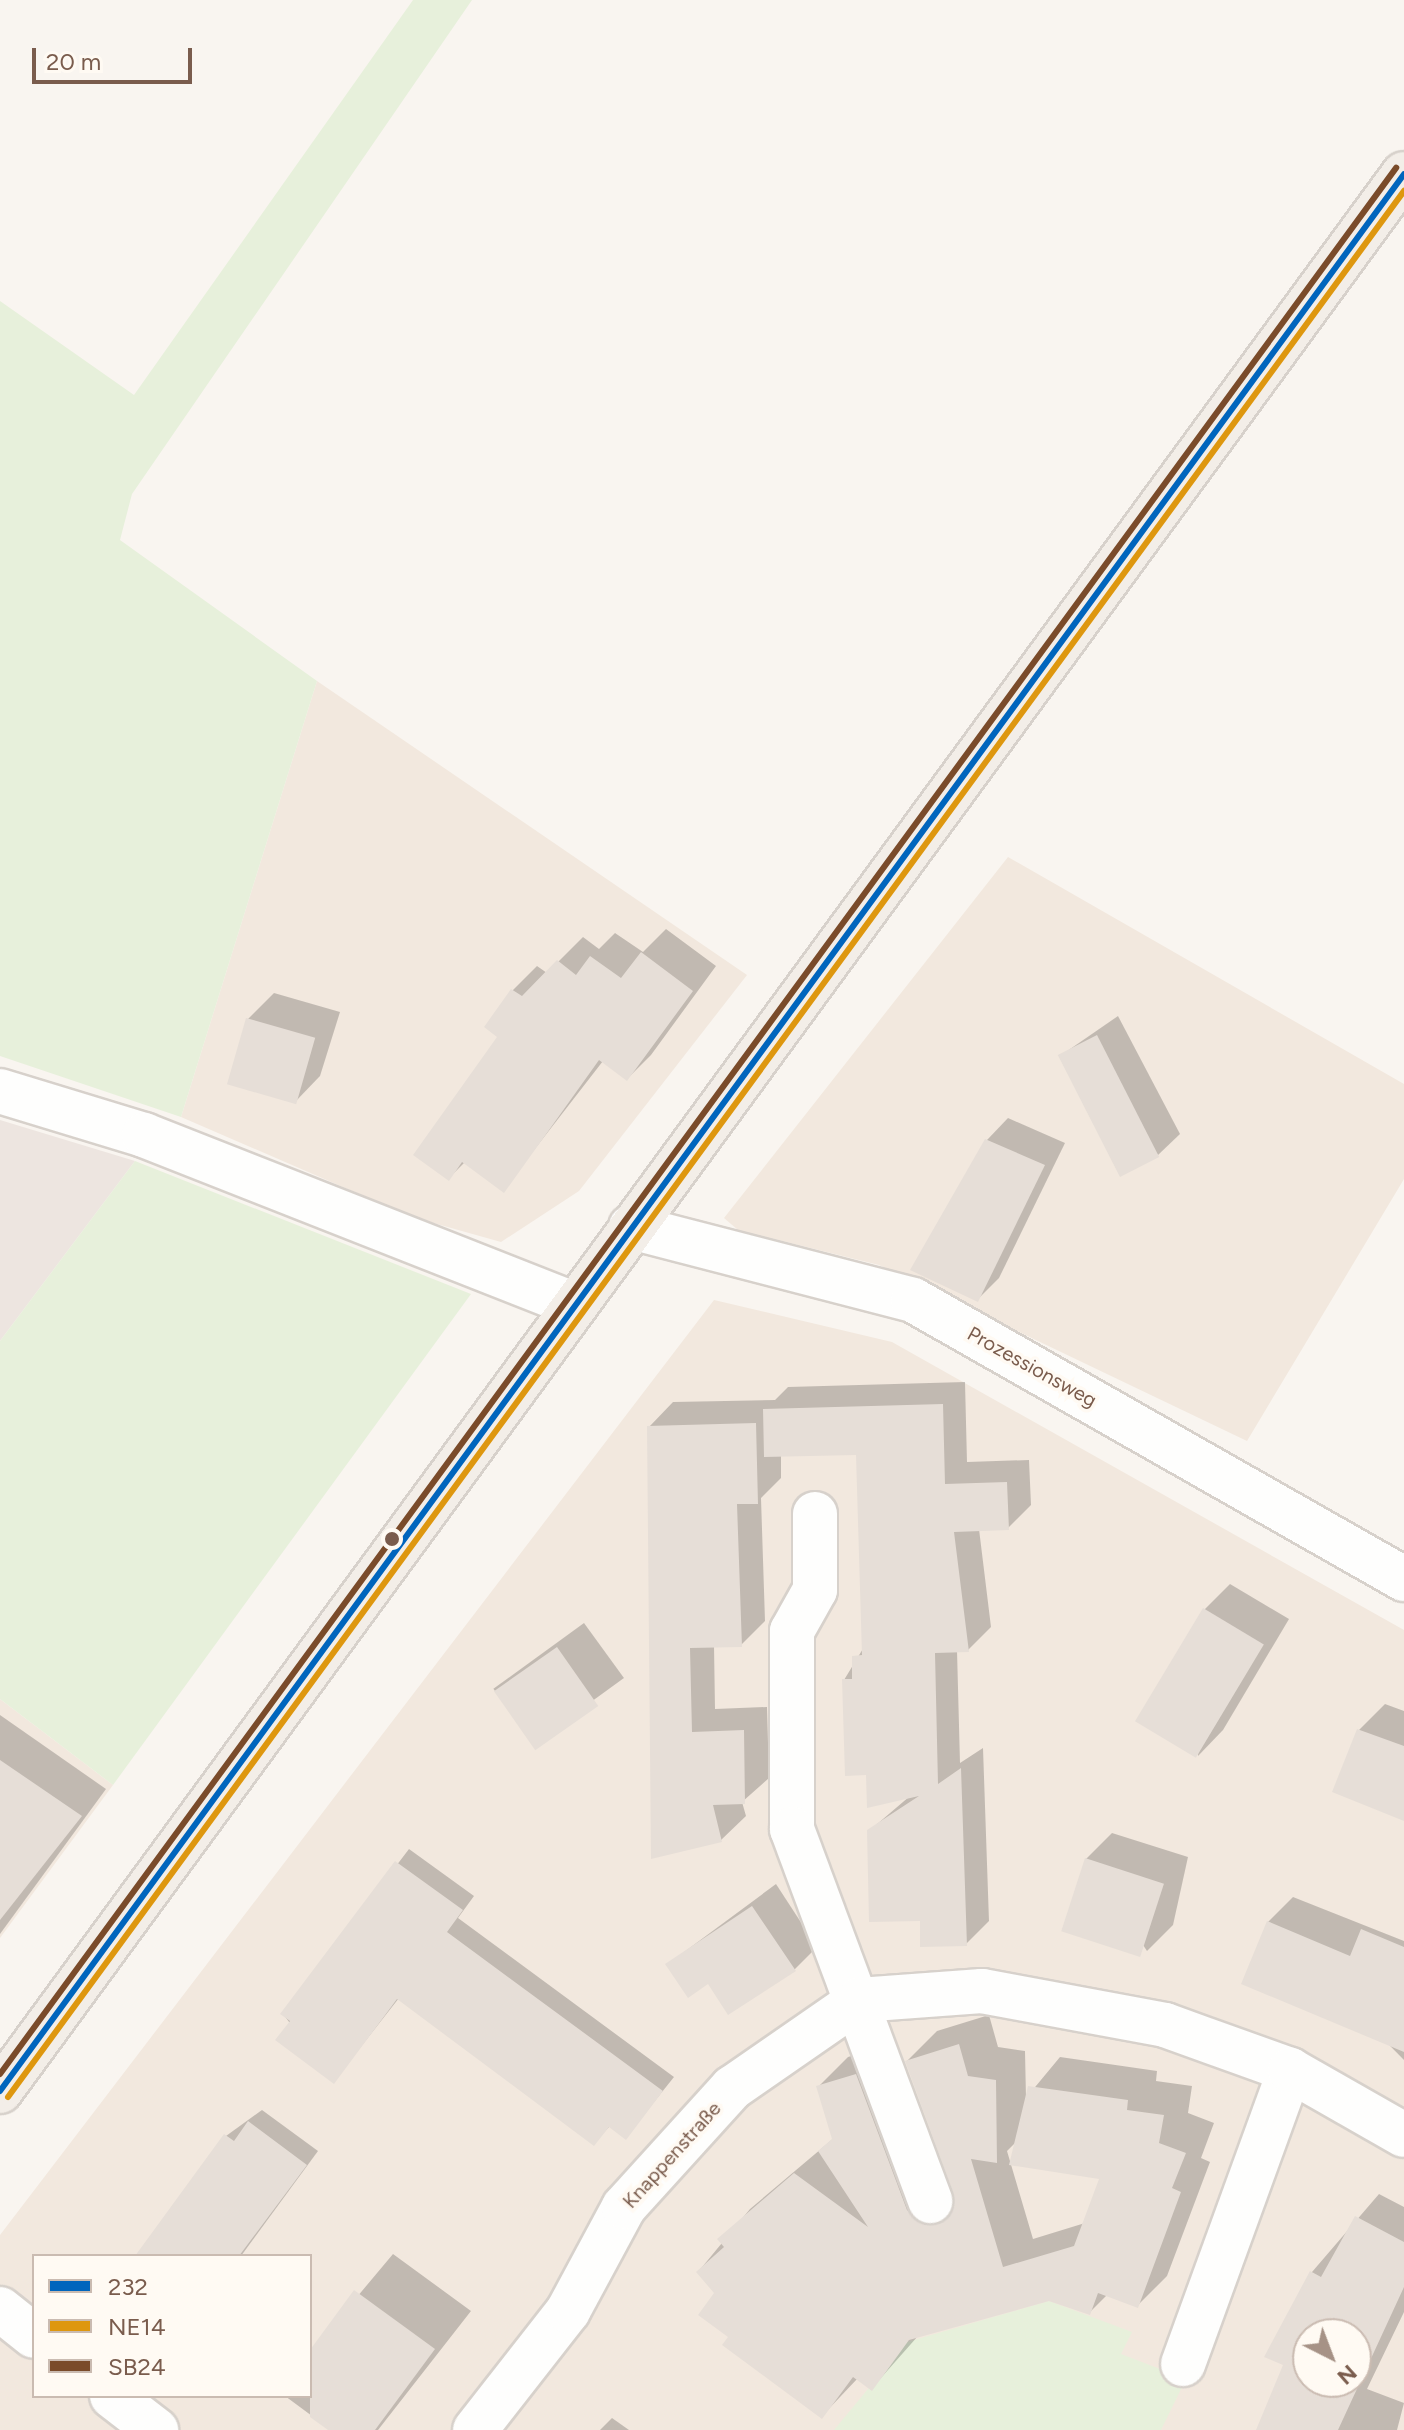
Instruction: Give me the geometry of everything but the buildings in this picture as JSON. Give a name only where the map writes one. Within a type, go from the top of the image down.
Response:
[{"type":"main road","points":[[0,2091],[1404,174]]},
{"type":"street","points":[[0,1091],[144,1135],[575,1305]]},
{"type":"street","name":"Prozessionsweg","points":[[631,1227],[913,1300],[1404,1579]]},
{"type":"street","points":[[815,1514],[815,1590],[792,1631],[792,1829],[859,2000],[930,2201]]},
{"type":"street","points":[[859,2000],[982,1991],[1165,2025],[1290,2070],[1404,2135]]},
{"type":"street","name":"Knappenstraße","points":[[475,2430],[568,2311],[624,2207],[732,2088],[859,2000]]},
{"type":"street","points":[[1183,2364],[1290,2070]]},
{"type":"street","points":[[0,2309],[32,2334]]},
{"type":"street","points":[[115,2398],[156,2430]]},
{"type":"shaded area","points":[[317,681],[747,975],[579,1191],[501,1242],[412,1217],[181,1117]]},
{"type":"shaded area","points":[[1008,857],[1404,1084],[1404,1179],[1247,1441],[879,1265],[738,1230],[724,1218]]},
{"type":"shaded area","points":[[0,1120],[135,1161],[0,1341]]},
{"type":"shaded area","points":[[714,1300],[892,1342],[1404,1630],[1404,2430],[0,2430],[0,2235]]},
{"type":"shaded area","points":[[0,1699],[113,1785],[0,1938]]},
{"type":"green space","points":[[413,0],[472,0],[132,494],[120,540],[317,681],[181,1117],[0,1056],[0,301],[134,395]]},
{"type":"green space","points":[[135,1161],[471,1294],[113,1785],[0,1699],[0,1341]]},
{"type":"green space","points":[[1049,2301],[1132,2332],[1121,2354],[1186,2379],[1161,2430],[834,2430],[907,2342]]},
{"type":"transit line","name":"SB24","points":[[0,2074],[1396,168]]},
{"type":"transit line","name":"232","points":[[0,2091],[1404,174]]},
{"type":"transit line","name":"NE14","points":[[8,2097],[1404,191]]}]
